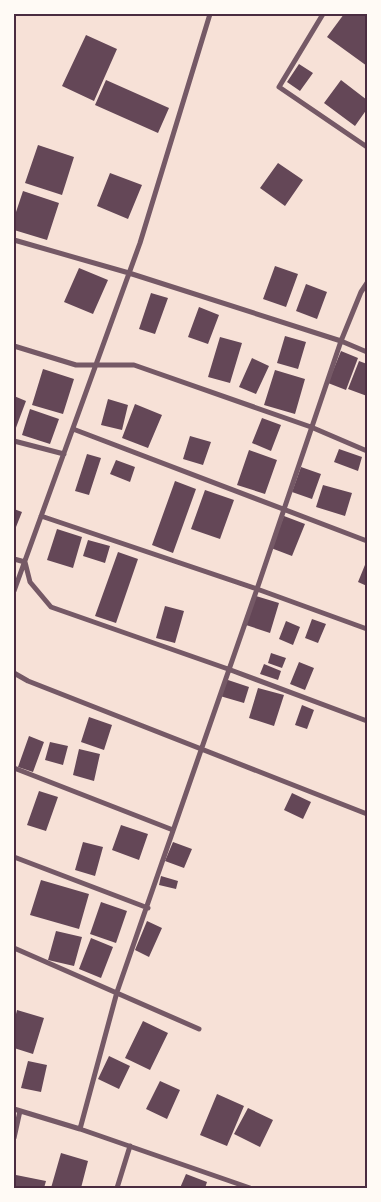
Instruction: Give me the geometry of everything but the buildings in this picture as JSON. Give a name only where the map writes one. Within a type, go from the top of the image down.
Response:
[{"type":"street","points":[[14,591],[140,243],[210,14]]},
{"type":"street","points":[[323,14],[279,87],[367,147]]},
{"type":"street","points":[[14,240],[129,273],[341,341],[367,352]]},
{"type":"street","points":[[80,1129],[117,992],[148,908],[341,341],[361,292],[367,283]]},
{"type":"street","points":[[14,346],[76,365],[134,365],[311,427],[367,451]]},
{"type":"street","points":[[73,429],[367,541]]},
{"type":"street","points":[[14,442],[64,454]]},
{"type":"street","points":[[41,516],[257,589],[367,629]]},
{"type":"street","points":[[14,559],[25,562]]},
{"type":"street","points":[[25,562],[30,582],[51,607],[228,669],[367,721]]},
{"type":"street","points":[[14,673],[28,681],[367,814]]},
{"type":"street","points":[[14,768],[173,830]]},
{"type":"street","points":[[14,857],[148,908]]},
{"type":"street","points":[[14,948],[199,1029]]},
{"type":"street","points":[[14,1109],[80,1129],[250,1188]]},
{"type":"street","points":[[14,1138],[20,1111]]},
{"type":"street","points":[[117,1188],[130,1146]]}]
